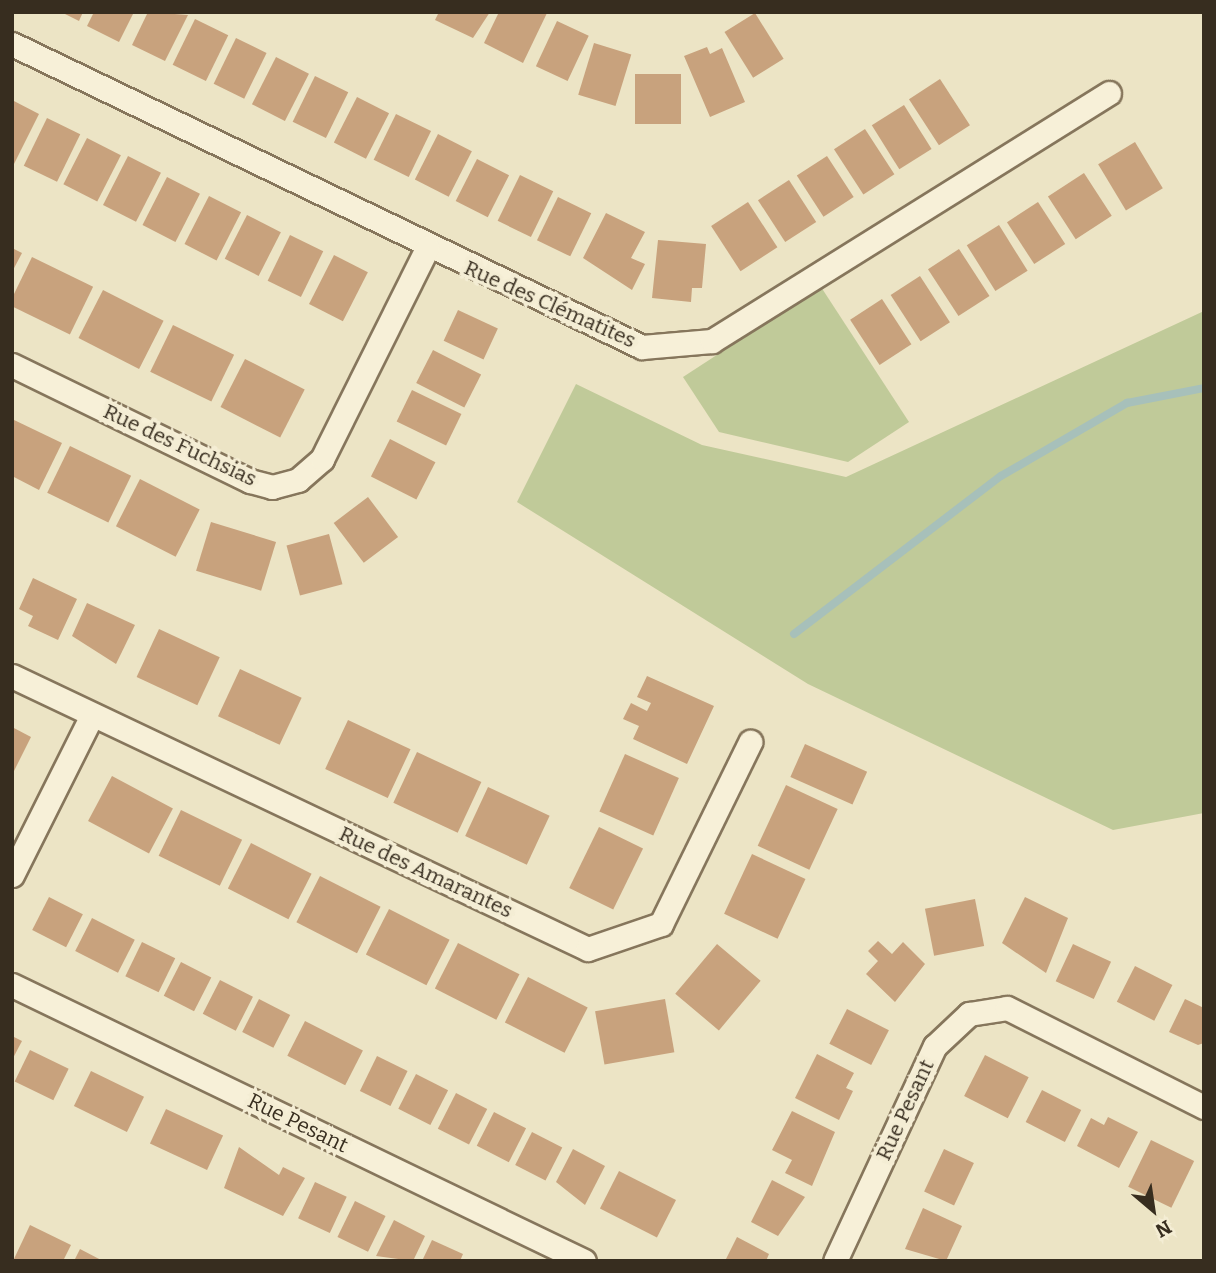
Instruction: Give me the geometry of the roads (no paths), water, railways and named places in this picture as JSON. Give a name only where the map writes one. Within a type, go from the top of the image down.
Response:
[{"type":"street","name":"Rue des Clématites","points":[[12,44],[427,248],[642,347],[712,341],[1109,93]]},
{"type":"street","name":"Rue des Fuchsias","points":[[12,365],[250,481],[272,487],[298,480],[322,459],[427,248]]},
{"type":"street","name":"Rue des Amarantes","points":[[12,676],[588,949],[662,924],[750,743]]},
{"type":"street","points":[[12,875],[92,715]]},
{"type":"street","name":"Rue Pesant","points":[[12,985],[584,1261]]},
{"type":"street","name":"Rue Pesant","points":[[835,1261],[935,1046],[969,1014],[1007,1008],[1204,1107]]},
{"type":"waterway","points":[[794,634],[1001,476],[1127,403],[1204,388]]}]
